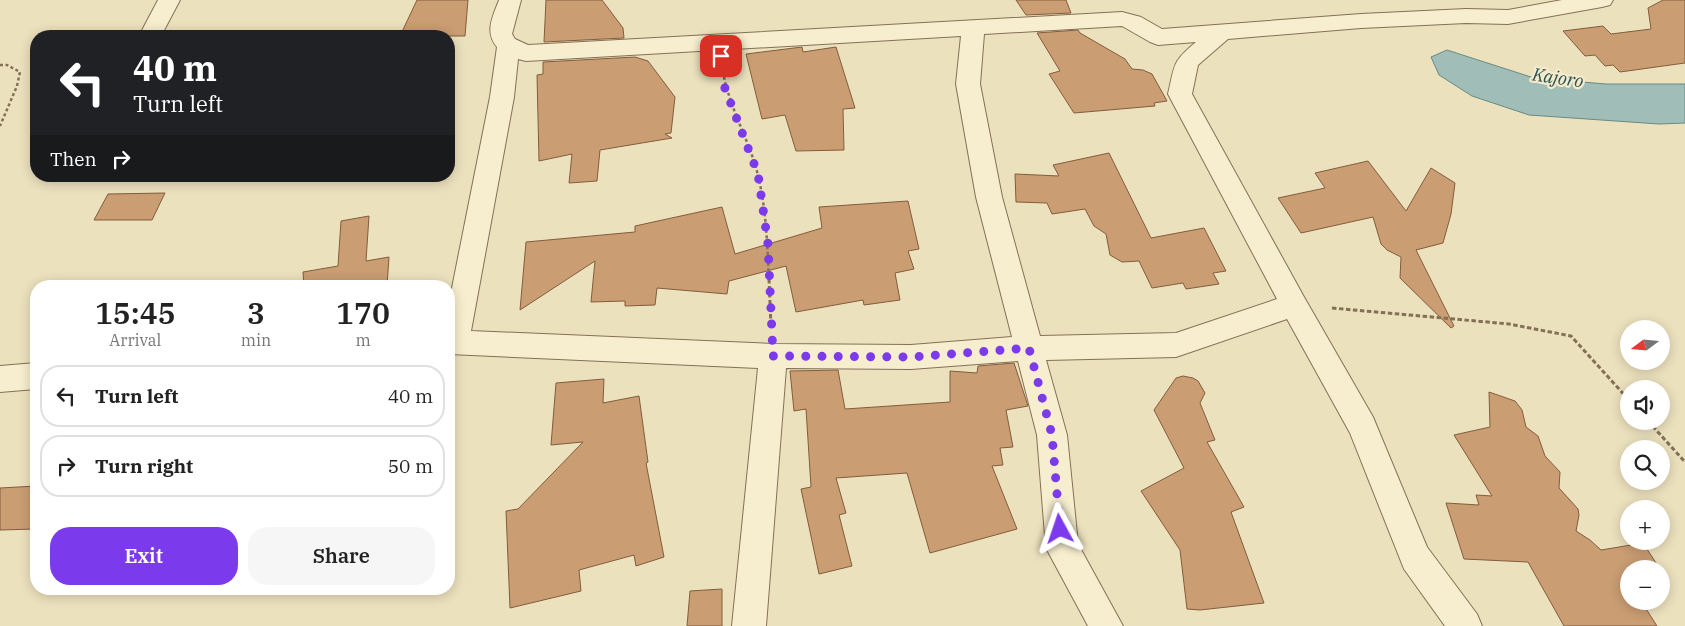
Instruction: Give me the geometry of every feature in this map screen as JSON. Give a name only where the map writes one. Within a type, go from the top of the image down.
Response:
[{"type":"street","points":[[153,30],[169,0]]},
{"type":"street","points":[[510,0],[501,28],[502,38],[508,47],[526,53],[1122,19],[1133,22],[1158,37],[1361,20],[1466,16],[1508,18],[1602,0]]},
{"type":"street","points":[[973,29],[968,84],[989,197],[1052,435],[1062,548],[1106,626]]},
{"type":"street","points":[[1222,32],[1187,62],[1180,94],[1294,305],[1363,426],[1415,558],[1465,626]]},
{"type":"street","points":[[455,327],[500,106],[508,47]]},
{"type":"street","points":[[455,342],[773,356],[911,357],[1029,348],[1176,345],[1294,305]]},
{"type":"street","points":[[749,626],[773,356]]},
{"type":"street","points":[[0,379],[30,376]]},
{"type":"path","points":[[720,43],[723,83],[758,174],[768,244],[773,356]]},
{"type":"path","points":[[0,65],[7,64],[20,72],[18,86],[0,126]]},
{"type":"path","points":[[1294,305],[1509,324],[1571,336],[1620,390]]},
{"type":"path","points":[[1656,430],[1685,462]]},
{"type":"water","points":[[1447,50],[1534,78],[1606,84],[1685,84],[1685,123],[1659,124],[1529,115],[1472,96],[1439,75],[1431,57]]},
{"type":"building","points":[[417,0],[468,0],[465,36],[455,36],[455,30],[403,30]]},
{"type":"building","points":[[546,0],[602,0],[623,28],[624,38],[544,42]]},
{"type":"building","points":[[1016,0],[1066,0],[1071,13],[1026,15]]},
{"type":"building","points":[[1663,0],[1685,0],[1685,63],[1620,72],[1613,65],[1605,66],[1595,55],[1585,56],[1563,31],[1603,26],[1611,34],[1651,29],[1648,8]]},
{"type":"building","points":[[1078,30],[1080,33],[1125,59],[1132,69],[1143,70],[1152,74],[1167,101],[1154,103],[1155,106],[1074,113],[1049,74],[1060,71],[1037,33]]},
{"type":"building","points":[[802,47],[803,52],[836,47],[855,108],[843,109],[844,150],[796,151],[785,115],[762,119],[746,54]]},
{"type":"building","points":[[635,57],[648,61],[675,97],[671,133],[665,134],[672,138],[600,150],[597,181],[569,183],[572,154],[539,161],[537,75],[543,74],[543,62]]},
{"type":"building","points":[[1109,153],[1151,238],[1204,228],[1226,271],[1213,273],[1219,284],[1186,289],[1183,283],[1152,288],[1139,261],[1122,262],[1110,255],[1106,234],[1094,226],[1085,209],[1052,214],[1047,203],[1016,202],[1015,174],[1059,176],[1053,165]]},
{"type":"building","points":[[1368,161],[1406,211],[1431,168],[1455,183],[1451,214],[1443,243],[1416,250],[1454,326],[1451,328],[1400,278],[1401,257],[1387,250],[1381,244],[1373,217],[1301,233],[1278,198],[1325,188],[1315,173]]},
{"type":"building","points":[[165,193],[152,220],[94,220],[108,194]]},
{"type":"building","points":[[908,201],[919,249],[908,251],[914,269],[895,273],[900,300],[864,305],[863,300],[796,312],[786,266],[729,281],[727,294],[657,288],[655,305],[625,306],[625,301],[591,302],[595,261],[520,310],[526,242],[635,232],[635,226],[722,207],[735,254],[822,228],[819,207]]},
{"type":"building","points":[[369,216],[366,261],[389,257],[387,280],[304,280],[303,272],[338,266],[341,221]]},
{"type":"building","points":[[1014,363],[1028,406],[1006,410],[1013,447],[1000,448],[1003,465],[992,466],[1017,529],[930,553],[907,473],[836,478],[846,513],[839,515],[852,566],[819,574],[801,489],[811,487],[806,409],[794,411],[790,371],[838,370],[845,409],[950,402],[950,371],[977,373],[978,366]]},
{"type":"building","points":[[1183,376],[1198,381],[1205,393],[1200,403],[1215,440],[1207,442],[1244,507],[1231,512],[1264,603],[1200,610],[1187,609],[1180,550],[1141,491],[1184,468],[1154,410],[1176,378]]},
{"type":"building","points":[[604,379],[603,403],[639,396],[648,462],[646,463],[664,557],[636,566],[634,555],[579,570],[581,591],[510,608],[506,511],[518,509],[583,442],[551,445],[556,383]]},
{"type":"building","points":[[1489,392],[1515,401],[1522,410],[1526,427],[1538,436],[1545,456],[1560,472],[1559,488],[1578,509],[1579,515],[1576,531],[1601,550],[1620,547],[1620,550],[1648,550],[1654,560],[1620,560],[1620,610],[1647,610],[1657,626],[1564,626],[1528,562],[1464,559],[1446,503],[1479,505],[1476,495],[1492,496],[1454,435],[1490,427]]},
{"type":"building","points":[[30,486],[30,529],[0,530],[0,488]]},
{"type":"building","points":[[722,589],[722,626],[687,626],[690,591]]},
{"type":"route","points":[[721,56],[723,83],[758,174],[768,244],[769,305],[773,356],[911,357],[1029,348],[1052,435],[1060,529]]},
{"type":"water label","name":"Kajoro","points":[[1558,78]]}]
